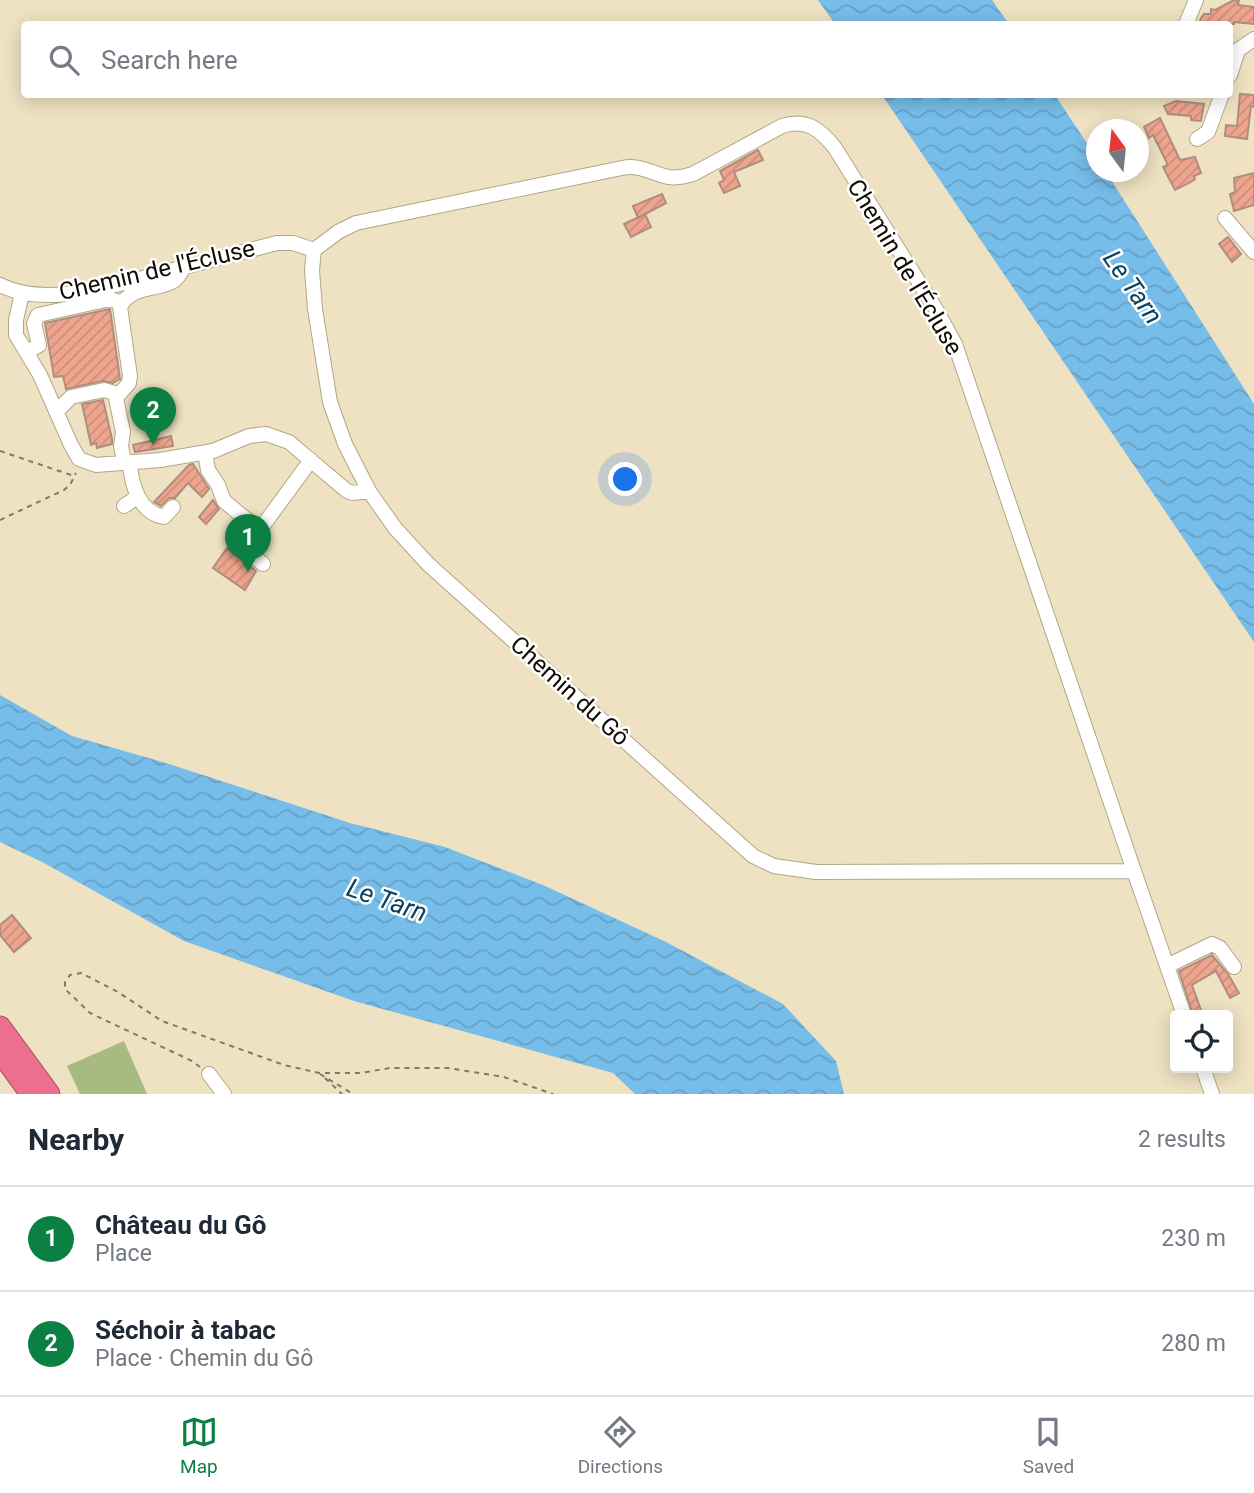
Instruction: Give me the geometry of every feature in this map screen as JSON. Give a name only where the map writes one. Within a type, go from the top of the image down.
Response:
[{"type":"highway","points":[[0,1027],[49,1094]]},
{"type":"highway","points":[[0,1051],[31,1094]]},
{"type":"street","points":[[1188,21],[1199,2]]},
{"type":"street","points":[[1233,66],[1238,50],[1254,39]]},
{"type":"street","points":[[1197,139],[1208,132],[1221,98]]},
{"type":"street","name":"Chemin de l'Écluse","points":[[0,285],[22,293],[43,295],[86,290],[277,243],[293,243],[314,250],[338,232],[356,223],[629,166],[637,166],[673,178],[682,177],[693,174],[789,124],[804,123],[819,130],[835,148],[955,344],[1134,871]]},
{"type":"street","points":[[1225,218],[1254,252]]},
{"type":"street","name":"Chemin du Gô","points":[[314,250],[312,270],[315,309],[330,402],[345,444],[369,491],[396,528],[428,564],[743,847],[763,861],[784,869],[816,872],[1134,871]]},
{"type":"street","points":[[173,508],[164,517],[160,517],[137,496],[121,446],[123,432],[116,404],[118,394],[129,383],[130,376],[120,312],[122,303],[146,288],[174,281],[185,266]]},
{"type":"street","points":[[22,293],[15,328],[79,459],[96,465],[160,460],[205,453],[249,436],[266,434],[289,442],[347,491],[369,491]]},
{"type":"street","points":[[27,352],[39,345],[34,323],[38,315],[110,299],[122,303]]},
{"type":"street","points":[[57,411],[71,397],[104,390],[118,394]]},
{"type":"street","points":[[205,453],[208,470],[224,501],[259,531]]},
{"type":"street","points":[[263,564],[247,551],[249,543],[311,460]]},
{"type":"street","points":[[124,506],[137,496]]},
{"type":"street","points":[[1134,871],[1182,1010]]},
{"type":"street","points":[[1167,966],[1212,944],[1220,948],[1234,967]]},
{"type":"street","points":[[1205,1073],[1212,1094]]},
{"type":"street","points":[[209,1074],[224,1094]]},
{"type":"path","points":[[0,451],[75,476]]},
{"type":"path","points":[[0,520],[64,490],[75,476],[79,459]]},
{"type":"path","points":[[209,1074],[192,1061],[90,1013],[65,989],[65,982],[70,975],[80,973],[118,992],[162,1021],[285,1065],[320,1073],[361,1073],[390,1068],[448,1068],[504,1077],[553,1094]]},
{"type":"path","points":[[320,1073],[342,1094]]},
{"type":"path","points":[[320,1073],[353,1094]]},
{"type":"green space","points":[[124,1041],[147,1094],[80,1094],[67,1066]]},
{"type":"water","points":[[818,0],[992,0],[1007,21],[833,21]]},
{"type":"water","name":"Le Tarn","points":[[884,98],[1057,98],[1086,142],[1086,182],[1112,182],[1254,404],[1254,642]]},
{"type":"water","name":"Le Tarn","points":[[0,695],[72,736],[166,763],[350,823],[445,847],[543,885],[666,942],[783,1004],[836,1061],[844,1094],[635,1094],[613,1073],[354,1001],[184,941],[44,863],[0,842]]},
{"type":"building","points":[[1239,0],[1238,5],[1254,7],[1254,24],[1200,21],[1204,14],[1211,14],[1211,9],[1215,10]]},
{"type":"building","points":[[1240,94],[1254,95],[1247,139],[1225,136],[1226,125],[1237,126]]},
{"type":"building","points":[[1176,101],[1204,104],[1201,121],[1191,120],[1191,116],[1168,114],[1164,106]]},
{"type":"building","points":[[1160,118],[1180,160],[1195,157],[1201,173],[1194,176],[1195,179],[1175,190],[1163,167],[1167,163],[1153,135],[1149,138],[1149,124]]},
{"type":"building","points":[[758,150],[763,160],[734,172],[740,186],[724,193],[719,183],[724,180],[720,171]]},
{"type":"building","points":[[1254,173],[1254,205],[1234,211],[1230,194],[1235,192],[1234,178]]},
{"type":"building","points":[[662,194],[666,203],[638,218],[633,206]]},
{"type":"building","points":[[645,214],[651,227],[631,237],[624,224]]},
{"type":"building","points":[[1228,237],[1241,254],[1232,262],[1219,244]]},
{"type":"building","points":[[110,309],[120,379],[113,383],[102,381],[66,389],[63,376],[54,377],[45,323]]},
{"type":"building","points":[[103,400],[112,444],[97,448],[96,443],[91,445],[82,404]]},
{"type":"building","points":[[171,436],[173,446],[135,452],[133,445]]},
{"type":"building","points":[[193,464],[209,489],[202,497],[188,483],[175,498],[169,498],[161,506],[154,502],[189,465]]},
{"type":"building","points":[[213,500],[219,509],[206,524],[199,517]]},
{"type":"building","points":[[227,548],[256,571],[245,590],[213,568]]},
{"type":"building","points":[[12,915],[31,938],[14,952],[0,935],[0,925]]},
{"type":"building","points":[[1212,955],[1239,993],[1230,998],[1216,971],[1192,985],[1201,1010],[1191,1010],[1179,971]]},
{"type":"place","name":"Séchoir à tabac","points":[[153,445]]},
{"type":"place","name":"Château du Gô","points":[[248,572]]}]
